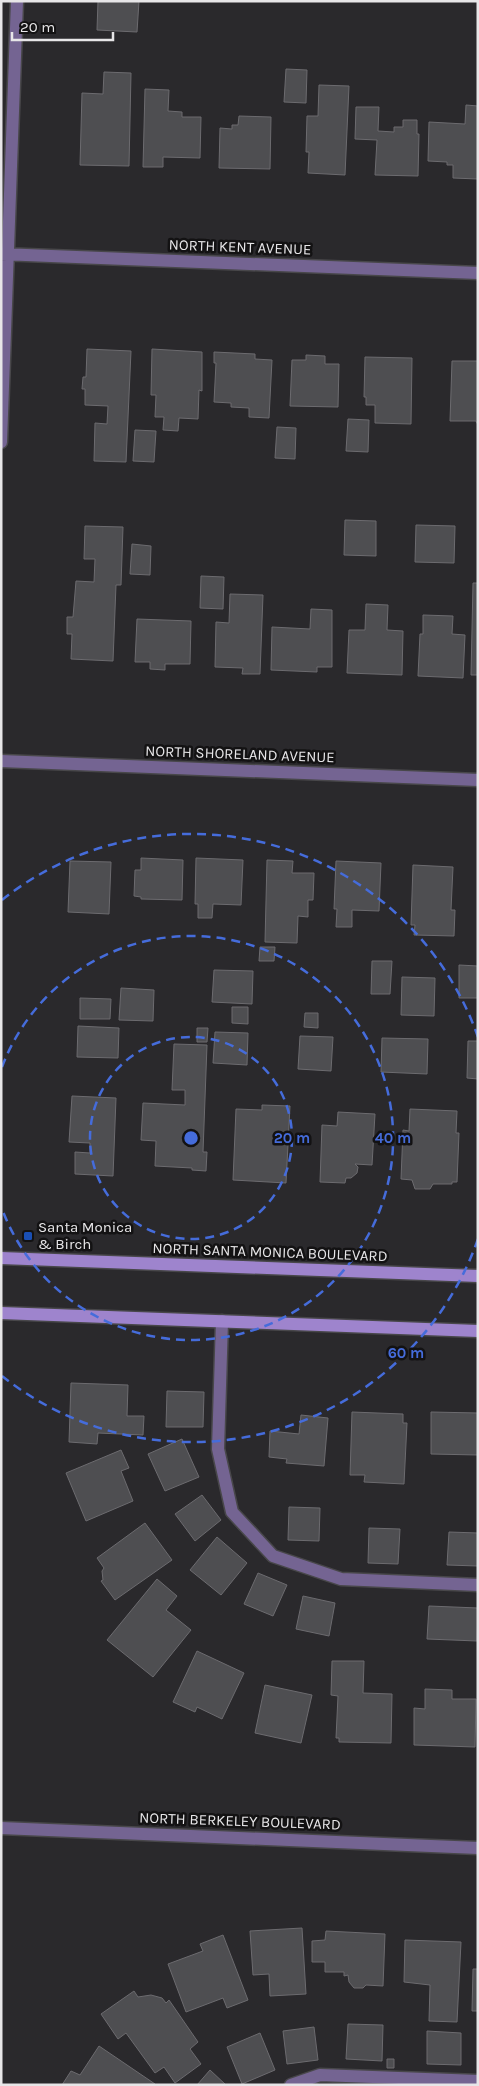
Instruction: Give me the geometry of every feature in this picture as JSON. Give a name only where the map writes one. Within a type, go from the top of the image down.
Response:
[{"type":"street","points":[[1,442],[5,254],[17,1]]},
{"type":"street","name":"NORTH KENT AVENUE","points":[[5,254],[478,273]]},
{"type":"street","name":"NORTH SHORELAND AVENUE","points":[[1,761],[478,780]]},
{"type":"street","name":"NORTH SANTA MONICA BOULEVARD","points":[[1,1258],[478,1276]]},
{"type":"street","points":[[1,1313],[478,1331]]},
{"type":"street","points":[[222,1321],[218,1450],[232,1512],[273,1556],[341,1579],[478,1585]]},
{"type":"street","name":"NORTH BERKELEY BOULEVARD","points":[[1,1828],[478,1848]]},
{"type":"street","points":[[292,2085],[320,2075],[478,2082]]},
{"type":"building","points":[[98,1],[139,1],[137,32],[97,30]]},
{"type":"building","points":[[286,69],[307,70],[306,103],[284,102]]},
{"type":"building","points":[[104,72],[131,73],[129,166],[80,165],[82,93],[103,94]]},
{"type":"building","points":[[319,85],[349,86],[345,175],[308,173],[309,152],[306,152],[307,116],[318,116]]},
{"type":"building","points":[[145,89],[169,90],[168,111],[182,112],[182,117],[201,117],[200,158],[163,157],[163,167],[143,167]]},
{"type":"building","points":[[466,105],[478,106],[478,179],[453,178],[453,165],[447,165],[447,162],[428,161],[429,122],[465,124]]},
{"type":"building","points":[[356,107],[379,107],[378,131],[394,132],[394,127],[403,127],[403,120],[417,120],[417,134],[419,134],[418,176],[375,175],[377,140],[355,139]]},
{"type":"building","points":[[239,116],[271,117],[270,169],[219,168],[220,128],[232,129],[232,125],[238,125]]},
{"type":"building","points":[[87,349],[131,351],[126,462],[94,461],[95,423],[107,424],[108,406],[85,405],[85,389],[82,389],[83,377],[86,377]]},
{"type":"building","points":[[152,349],[202,352],[202,391],[199,390],[198,419],[179,418],[178,431],[163,430],[164,417],[155,417],[156,395],[151,395]]},
{"type":"building","points":[[214,352],[255,354],[255,359],[272,360],[269,418],[249,417],[249,408],[231,407],[231,403],[214,402],[216,363],[214,363]]},
{"type":"building","points":[[306,355],[325,356],[325,364],[339,364],[338,407],[290,406],[292,360],[306,360]]},
{"type":"building","points":[[365,357],[412,358],[411,424],[375,423],[375,405],[366,405],[366,397],[364,397]]},
{"type":"building","points":[[452,361],[478,361],[478,425],[476,421],[450,421]]},
{"type":"building","points":[[348,419],[369,420],[368,452],[346,451]]},
{"type":"building","points":[[277,427],[296,428],[295,459],[275,458]]},
{"type":"building","points":[[135,430],[156,431],[154,462],[133,461]]},
{"type":"building","points":[[345,520],[376,521],[376,556],[344,555]]},
{"type":"building","points":[[416,525],[455,526],[454,563],[415,562]]},
{"type":"building","points":[[85,526],[123,527],[121,585],[116,585],[113,661],[71,659],[72,634],[67,634],[67,617],[73,617],[76,581],[94,582],[95,559],[84,559]]},
{"type":"building","points":[[132,544],[151,546],[150,575],[130,574]]},
{"type":"building","points":[[201,576],[224,577],[223,609],[200,608]]},
{"type":"building","points":[[473,583],[478,583],[478,675],[471,675]]},
{"type":"building","points":[[230,594],[263,595],[260,674],[242,674],[243,668],[215,667],[216,622],[229,623]]},
{"type":"building","points":[[366,604],[388,605],[387,630],[403,631],[402,675],[347,673],[349,630],[365,630]]},
{"type":"building","points":[[311,609],[332,610],[332,667],[317,667],[317,672],[271,670],[272,627],[310,629]]},
{"type":"building","points":[[423,615],[453,616],[452,634],[465,635],[463,678],[418,676],[420,634],[423,634]]},
{"type":"building","points":[[137,619],[191,621],[190,664],[165,664],[165,670],[150,669],[150,662],[135,662]]},
{"type":"building","points":[[141,858],[183,860],[182,900],[141,899],[141,897],[134,896],[135,870],[141,870]]},
{"type":"building","points":[[196,858],[243,860],[241,905],[213,904],[212,918],[198,918],[198,904],[195,904]]},
{"type":"building","points":[[267,860],[293,861],[292,873],[314,873],[313,900],[308,900],[308,917],[298,916],[297,943],[265,942]]},
{"type":"building","points":[[70,861],[111,862],[109,914],[68,912]]},
{"type":"building","points":[[336,861],[381,863],[379,911],[352,910],[352,927],[336,927],[337,909],[334,909]]},
{"type":"building","points":[[413,865],[453,867],[451,910],[455,910],[454,936],[414,935],[415,925],[411,925]]},
{"type":"building","points":[[260,947],[275,947],[274,961],[259,961]]},
{"type":"building","points":[[372,961],[392,961],[390,994],[371,994]]},
{"type":"building","points":[[459,965],[478,966],[478,998],[459,998]]},
{"type":"building","points":[[214,970],[253,971],[252,1004],[212,1002]]},
{"type":"building","points":[[402,977],[435,978],[434,1016],[401,1015]]},
{"type":"building","points":[[121,988],[154,990],[153,1021],[119,1020]]},
{"type":"building","points":[[80,998],[111,999],[110,1019],[80,1019]]},
{"type":"building","points":[[232,1007],[248,1007],[248,1024],[232,1023]]},
{"type":"building","points":[[305,1013],[318,1013],[318,1028],[304,1027]]},
{"type":"building","points":[[78,1026],[119,1028],[118,1058],[77,1057]]},
{"type":"building","points":[[197,1028],[208,1028],[207,1042],[197,1042]]},
{"type":"building","points":[[215,1032],[248,1033],[247,1065],[213,1063]]},
{"type":"building","points":[[300,1036],[333,1037],[331,1071],[298,1069]]},
{"type":"building","points":[[382,1038],[428,1039],[427,1074],[381,1072]]},
{"type":"building","points":[[468,1041],[478,1041],[478,1079],[467,1078]]},
{"type":"building","points":[[174,1044],[207,1045],[203,1152],[207,1152],[206,1171],[192,1170],[192,1168],[155,1166],[156,1141],[141,1140],[143,1103],[185,1105],[185,1090],[172,1090]]},
{"type":"building","points":[[72,1096],[116,1098],[113,1176],[75,1174],[75,1152],[90,1153],[90,1143],[69,1142]]},
{"type":"building","points":[[262,1105],[290,1106],[286,1183],[233,1180],[236,1109],[262,1110]]},
{"type":"building","points":[[410,1109],[457,1111],[456,1133],[459,1133],[457,1182],[452,1182],[452,1184],[433,1184],[430,1189],[415,1189],[412,1180],[401,1179],[403,1130],[409,1131]]},
{"type":"building","points":[[338,1112],[375,1114],[372,1165],[355,1164],[358,1167],[357,1173],[351,1178],[346,1178],[345,1183],[320,1182],[322,1125],[337,1126]]},
{"type":"building","points":[[71,1383],[128,1385],[127,1416],[144,1416],[143,1435],[98,1433],[97,1444],[69,1442]]},
{"type":"building","points":[[167,1391],[204,1392],[203,1427],[166,1427]]},
{"type":"building","points":[[352,1412],[403,1414],[403,1423],[407,1423],[404,1484],[364,1482],[365,1475],[350,1475]]},
{"type":"building","points":[[431,1412],[478,1413],[478,1455],[431,1454]]},
{"type":"building","points":[[301,1415],[328,1418],[324,1466],[286,1463],[287,1459],[269,1457],[270,1431],[299,1434]]},
{"type":"building","points":[[182,1439],[199,1477],[165,1491],[148,1454]]},
{"type":"building","points":[[121,1450],[129,1468],[121,1471],[133,1501],[86,1521],[66,1473]]},
{"type":"building","points":[[202,1495],[221,1520],[195,1541],[175,1514]]},
{"type":"building","points":[[289,1507],[320,1508],[319,1541],[288,1540]]},
{"type":"building","points":[[145,1523],[172,1560],[115,1600],[101,1581],[103,1580],[102,1571],[104,1568],[97,1558]]},
{"type":"building","points":[[369,1528],[400,1529],[398,1564],[368,1563]]},
{"type":"building","points":[[449,1532],[478,1533],[478,1566],[447,1565]]},
{"type":"building","points":[[217,1537],[247,1563],[221,1595],[190,1570]]},
{"type":"building","points":[[258,1573],[287,1585],[273,1616],[244,1604]]},
{"type":"building","points":[[157,1579],[177,1596],[166,1610],[191,1630],[153,1677],[107,1640]]},
{"type":"building","points":[[303,1596],[335,1603],[329,1636],[296,1629]]},
{"type":"building","points":[[429,1606],[478,1608],[477,1641],[427,1639]]},
{"type":"building","points":[[197,1651],[244,1673],[222,1719],[197,1707],[195,1712],[173,1702]]},
{"type":"building","points":[[332,1661],[364,1661],[363,1693],[392,1694],[391,1743],[339,1742],[339,1738],[336,1738],[338,1696],[331,1695]]},
{"type":"building","points":[[265,1685],[312,1695],[301,1743],[255,1733]]},
{"type":"building","points":[[425,1689],[452,1690],[452,1699],[476,1699],[475,1747],[414,1745],[414,1708],[425,1709]]},
{"type":"building","points":[[302,1928],[306,1994],[270,1996],[269,1974],[253,1975],[250,1931]]},
{"type":"building","points":[[326,1931],[385,1934],[383,1986],[366,1985],[363,1988],[354,1988],[349,1982],[348,1975],[344,1976],[344,1972],[325,1972],[325,1962],[312,1962],[312,1941],[325,1940]]},
{"type":"building","points":[[223,1935],[248,2000],[227,2008],[223,1998],[186,2012],[168,1964],[203,1951],[200,1944]]},
{"type":"building","points":[[405,1940],[461,1942],[457,2022],[429,2021],[430,1985],[404,1982]]},
{"type":"building","points":[[473,1969],[478,1969],[478,2011],[472,2011]]},
{"type":"building","points":[[134,1991],[138,1997],[151,1995],[162,1998],[166,2003],[169,2000],[198,2042],[190,2049],[201,2064],[175,2083],[164,2067],[155,2073],[126,2033],[118,2039],[101,2014]]},
{"type":"building","points":[[348,2024],[383,2025],[382,2061],[346,2059]]},
{"type":"building","points":[[314,2027],[318,2060],[287,2064],[283,2031]]},
{"type":"building","points":[[427,2031],[461,2033],[461,2065],[427,2064]]},
{"type":"building","points":[[260,2033],[275,2070],[242,2084],[227,2047]]},
{"type":"building","points":[[99,2046],[155,2084],[62,2085],[71,2071],[80,2075]]},
{"type":"building","points":[[387,2059],[394,2059],[394,2068],[387,2068]]},
{"type":"building","points":[[210,2070],[226,2085],[197,2085]]},
{"type":"place","name":"Santa Monica & Birch","points":[[28,1236]]}]
